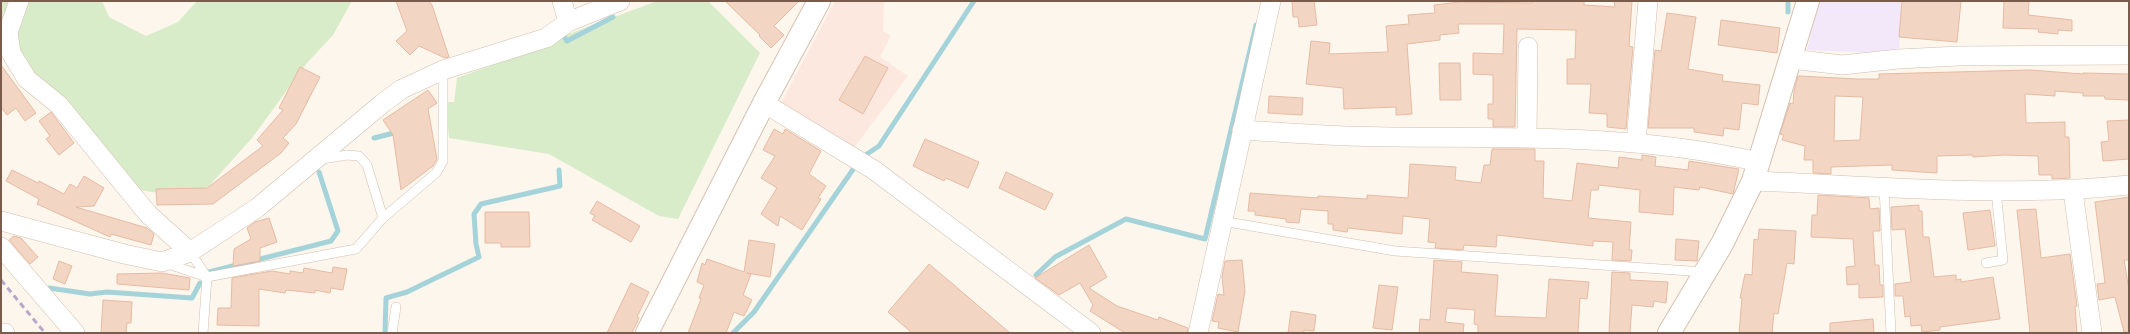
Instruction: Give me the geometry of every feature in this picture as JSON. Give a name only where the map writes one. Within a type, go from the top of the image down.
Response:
[{"type":"street","points":[[19,1],[8,32],[11,53],[27,79],[59,105],[148,214],[190,252]]},
{"type":"street","points":[[562,1],[568,22]]},
{"type":"street","points":[[1,221],[124,254],[162,262],[190,252],[257,208],[402,89],[442,70],[546,38],[568,22],[620,1]]},
{"type":"street","points":[[647,333],[764,103],[819,1]]},
{"type":"street","points":[[1198,333],[1271,1]]},
{"type":"street","points":[[1636,142],[1648,1]]},
{"type":"street","points":[[1669,333],[1722,244],[1756,171],[1808,1]]},
{"type":"street","points":[[1526,137],[1528,47]]},
{"type":"street","points":[[1791,59],[1842,65],[1898,59],[1959,56],[2129,55]]},
{"type":"street","points":[[764,103],[874,170],[1091,333]]},
{"type":"street","points":[[1242,130],[1388,137],[1526,137],[1636,142],[1723,154],[1756,171],[1884,187],[1996,191],[2073,191],[2129,185]]},
{"type":"street","points":[[2073,191],[2092,333]]},
{"type":"street","points":[[1,247],[75,333]]},
{"type":"lane","points":[[162,262],[207,278],[356,248],[383,218],[436,173],[443,161],[442,70]]},
{"type":"lane","points":[[314,160],[347,155],[359,156],[367,165],[383,218]]},
{"type":"lane","points":[[1884,187],[1891,333]]},
{"type":"lane","points":[[1986,263],[2003,260],[1996,191]]},
{"type":"lane","points":[[1222,221],[1395,251],[1705,272]]},
{"type":"lane","points":[[190,252],[207,278],[202,333]]},
{"type":"lane","points":[[392,333],[396,307]]},
{"type":"shaded area","points":[[835,1],[884,1],[883,31],[891,36],[880,57],[908,76],[853,149],[781,103]]},
{"type":"shaded area","points":[[1819,1],[1902,1],[1899,54],[1807,50]]},
{"type":"green space","points":[[1,1],[102,1],[109,17],[146,36],[178,22],[197,1],[352,1],[333,35],[307,63],[252,138],[209,186],[185,197],[139,190],[32,71],[1,15]]},
{"type":"green space","points":[[657,1],[708,1],[760,53],[678,219],[659,216],[549,154],[449,138],[446,102],[454,102],[457,78],[547,45],[561,37]]},
{"type":"building","points":[[396,1],[429,1],[432,5],[449,57],[445,58],[419,46],[410,55],[396,41],[407,31]]},
{"type":"building","points":[[725,1],[799,1],[774,26],[784,35],[771,48],[759,36],[760,35]]},
{"type":"building","points":[[1292,1],[1314,1],[1317,25],[1299,27],[1298,17],[1293,17]]},
{"type":"building","points":[[1532,1],[1584,1],[1584,5],[1615,7],[1614,1],[1632,1],[1629,46],[1633,47],[1626,129],[1607,127],[1607,114],[1589,113],[1591,84],[1567,84],[1567,59],[1575,59],[1576,30],[1517,29],[1515,127],[1493,127],[1493,119],[1488,119],[1488,104],[1493,104],[1493,75],[1473,74],[1473,53],[1503,54],[1504,24],[1458,24],[1459,33],[1440,35],[1440,40],[1407,44],[1412,114],[1396,115],[1396,107],[1344,109],[1343,88],[1306,84],[1311,41],[1330,43],[1329,54],[1388,52],[1386,26],[1409,24],[1408,15],[1435,13],[1434,5],[1460,2],[1532,3]]},
{"type":"building","points":[[1902,1],[1961,1],[1957,42],[1899,37]]},
{"type":"building","points":[[2004,1],[2029,1],[2028,15],[2072,20],[2072,31],[2058,30],[2058,34],[2038,32],[2039,29],[2003,28]]},
{"type":"building","points":[[1667,13],[1696,17],[1688,69],[1723,75],[1722,81],[1760,85],[1758,105],[1742,103],[1739,130],[1724,128],[1723,136],[1694,132],[1694,128],[1648,128],[1655,50],[1661,51]]},
{"type":"building","points":[[1721,20],[1780,28],[1777,53],[1718,45]]},
{"type":"building","points":[[865,56],[888,68],[863,114],[839,100]]},
{"type":"building","points":[[1439,63],[1460,63],[1461,100],[1440,100]]},
{"type":"building","points":[[1,65],[36,113],[25,121],[16,108],[7,115],[1,107]]},
{"type":"building","points":[[300,67],[320,77],[296,124],[283,138],[289,143],[281,153],[213,204],[157,205],[156,189],[207,188],[263,146],[257,140],[283,110],[279,108]]},
{"type":"building","points":[[2030,70],[2083,74],[2129,74],[2129,100],[2105,99],[2104,96],[2083,96],[2083,93],[2055,91],[2055,96],[2025,94],[2026,123],[2065,122],[2065,137],[2069,137],[2070,178],[2052,179],[2052,175],[2039,175],[2038,156],[2004,155],[1973,157],[1972,155],[1937,156],[1937,173],[1892,170],[1892,165],[1831,167],[1831,174],[1813,173],[1813,160],[1804,160],[1805,146],[1782,140],[1784,135],[1780,134],[1790,103],[1793,104],[1794,91],[1798,76],[1879,79],[1879,74]],"holes":[[[1835,96],[1863,97],[1860,140],[1834,141]]]},
{"type":"building","points":[[428,90],[437,103],[428,109],[437,159],[433,166],[401,190],[393,135],[383,120]]},
{"type":"building","points":[[1269,96],[1303,98],[1302,115],[1268,113]]},
{"type":"building","points":[[51,112],[74,143],[59,155],[46,139],[50,136],[39,121]]},
{"type":"building","points":[[2129,120],[2129,159],[2103,161],[2101,142],[2109,141],[2107,121]]},
{"type":"building","points":[[774,129],[783,134],[785,129],[821,151],[809,174],[826,186],[818,198],[821,199],[802,230],[780,216],[778,226],[761,214],[777,188],[761,178],[775,156],[763,150]]},
{"type":"building","points":[[925,139],[979,162],[968,188],[946,178],[944,181],[913,166]]},
{"type":"building","points":[[1492,149],[1535,149],[1535,161],[1544,161],[1543,198],[1572,201],[1577,163],[1618,168],[1619,157],[1642,160],[1642,155],[1656,157],[1655,166],[1688,170],[1689,161],[1739,169],[1733,194],[1700,187],[1699,190],[1674,187],[1673,215],[1639,212],[1640,190],[1599,185],[1598,190],[1591,190],[1588,218],[1631,222],[1629,250],[1632,250],[1631,261],[1612,260],[1613,242],[1593,241],[1593,246],[1497,235],[1496,247],[1464,245],[1463,250],[1435,248],[1436,243],[1428,242],[1430,219],[1403,216],[1402,234],[1348,228],[1347,232],[1333,230],[1333,224],[1328,224],[1328,211],[1301,209],[1299,223],[1286,222],[1286,219],[1255,215],[1255,211],[1248,211],[1250,193],[1318,198],[1318,196],[1367,199],[1367,195],[1408,198],[1410,164],[1456,167],[1455,180],[1481,183],[1484,165],[1490,165]]},
{"type":"building","points":[[12,170],[38,183],[39,181],[64,194],[70,184],[77,188],[84,176],[104,188],[94,206],[76,207],[147,228],[154,234],[151,245],[111,234],[110,237],[37,204],[39,199],[6,181]]},
{"type":"building","points":[[1006,172],[1053,194],[1045,210],[999,188]]},
{"type":"building","points":[[1818,195],[1869,198],[1870,209],[1879,208],[1880,231],[1873,231],[1875,265],[1879,265],[1880,285],[1883,285],[1883,297],[1859,298],[1859,284],[1847,285],[1846,267],[1855,266],[1853,239],[1811,237],[1812,215],[1817,215]]},
{"type":"building","points":[[2129,197],[2129,260],[2124,260],[2129,290],[2129,332],[2124,332],[2115,297],[2099,300],[2097,284],[2105,283],[2095,202]]},
{"type":"building","points":[[597,201],[640,226],[631,242],[592,220],[595,216],[590,213]]},
{"type":"building","points":[[1919,205],[1919,211],[1922,211],[1923,237],[1929,237],[1934,277],[1956,275],[1956,280],[1961,279],[1961,282],[1993,277],[2000,319],[1940,327],[1940,330],[1922,332],[1921,325],[1911,326],[1910,316],[1905,317],[1903,296],[1895,296],[1895,284],[1911,282],[1905,229],[1892,230],[1891,207]]},
{"type":"building","points":[[2036,209],[2041,258],[2070,254],[2077,306],[2075,307],[2077,333],[2030,333],[2017,210]]},
{"type":"building","points":[[1990,210],[1995,246],[1968,250],[1963,213]]},
{"type":"building","points":[[485,212],[529,212],[530,247],[501,247],[501,243],[485,243]]},
{"type":"building","points":[[269,218],[277,242],[260,248],[260,261],[233,266],[234,249],[251,239],[247,228],[255,222]]},
{"type":"building","points":[[1759,229],[1796,231],[1794,264],[1787,263],[1778,314],[1774,313],[1772,333],[1739,333],[1742,298],[1740,298],[1745,274],[1752,275],[1754,239],[1758,240]]},
{"type":"building","points":[[14,236],[21,238],[38,257],[30,264],[9,240]]},
{"type":"building","points":[[1676,239],[1699,241],[1697,261],[1675,260]]},
{"type":"building","points":[[749,240],[775,244],[770,277],[747,273],[751,274],[743,295],[752,300],[744,316],[734,312],[726,333],[688,333],[701,299],[699,298],[704,285],[697,282],[702,263],[705,265],[707,259],[744,272]]},
{"type":"building","points":[[1089,245],[1107,277],[1089,288],[1117,306],[1158,320],[1159,317],[1188,328],[1187,333],[1125,333],[1090,311],[1093,305],[1080,283],[1059,295],[1035,278]]},
{"type":"building","points":[[1242,260],[1245,291],[1238,332],[1218,328],[1219,322],[1212,321],[1218,294],[1224,295],[1222,277],[1225,261]]},
{"type":"building","points":[[1434,260],[1462,262],[1461,272],[1498,275],[1495,316],[1546,318],[1549,279],[1589,282],[1587,299],[1580,298],[1578,333],[1478,333],[1478,325],[1474,324],[1475,310],[1447,308],[1445,322],[1464,324],[1463,333],[1419,333],[1420,319],[1430,320]]},
{"type":"building","points":[[59,261],[72,266],[65,284],[53,279]]},
{"type":"building","points":[[929,264],[1010,333],[912,333],[888,312]]},
{"type":"building","points":[[333,267],[347,269],[343,290],[331,288],[330,293],[315,290],[315,293],[286,290],[285,293],[259,289],[259,326],[217,325],[218,308],[231,308],[232,278],[272,271],[290,274],[290,271],[303,273],[304,268],[332,273]]},
{"type":"building","points":[[1612,272],[1630,273],[1630,280],[1668,282],[1666,303],[1654,301],[1653,307],[1632,305],[1630,333],[1609,333]]},
{"type":"building","points":[[162,273],[190,278],[189,290],[117,284],[117,274]]},
{"type":"building","points":[[631,283],[649,292],[637,317],[639,318],[632,333],[607,333]]},
{"type":"building","points":[[1379,285],[1398,287],[1392,330],[1373,328]]},
{"type":"building","points":[[103,300],[132,302],[131,323],[127,323],[126,333],[101,333]]},
{"type":"building","points":[[1291,311],[1316,315],[1314,331],[1304,330],[1304,333],[1288,333]]},
{"type":"building","points":[[1873,319],[1874,333],[1830,333],[1830,323]]},
{"type":"waterway","points":[[867,154],[879,146],[974,1]]},
{"type":"waterway","points":[[1788,1],[1788,12]]},
{"type":"waterway","points":[[565,38],[567,41],[613,17]]},
{"type":"waterway","points":[[1036,275],[1055,257],[1126,219],[1205,239],[1256,25]]},
{"type":"waterway","points":[[374,138],[398,132]]},
{"type":"waterway","points":[[733,333],[754,312],[854,168]]},
{"type":"waterway","points":[[385,333],[386,298],[407,292],[479,257],[476,244],[474,214],[481,204],[560,186],[559,170]]},
{"type":"waterway","points":[[209,272],[331,241],[338,231],[319,172]]},
{"type":"waterway","points":[[49,288],[90,294],[107,292],[192,298],[200,283]]},
{"type":"railway","points":[[1,280],[45,333]]}]
